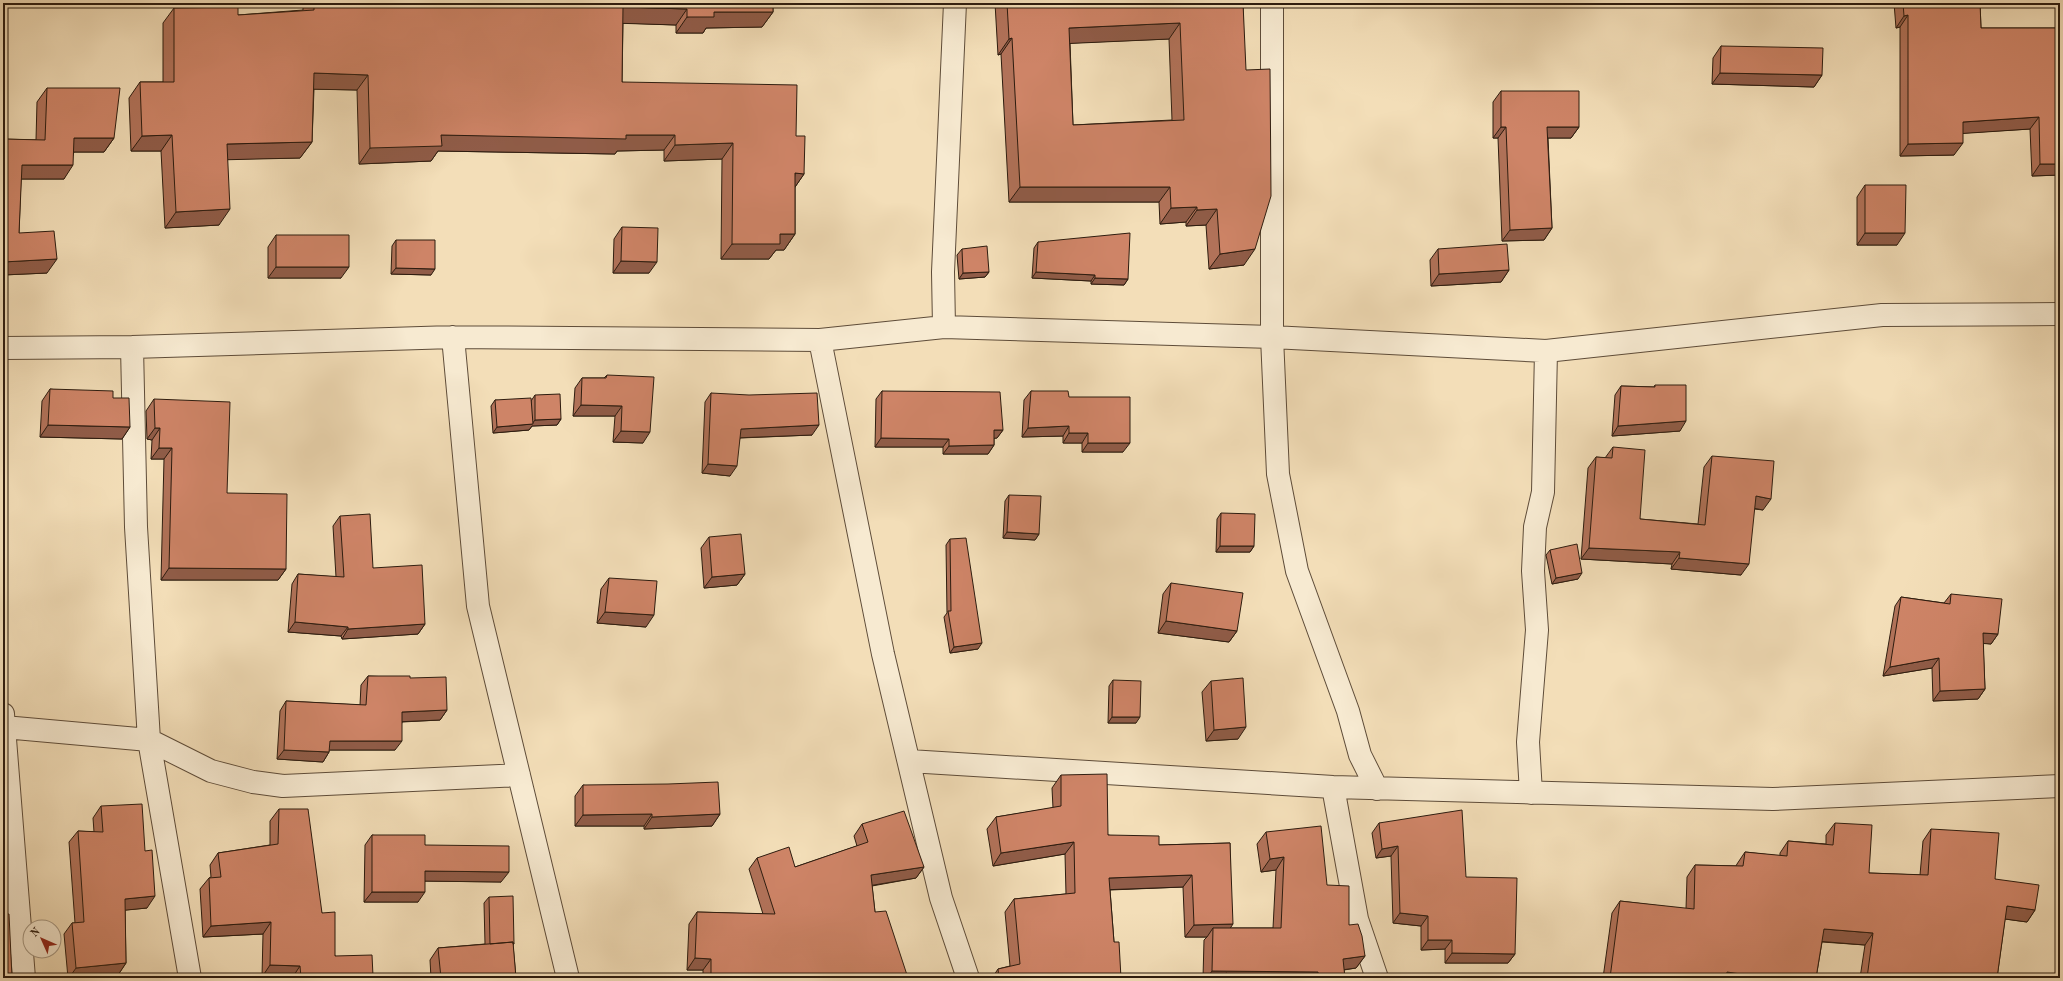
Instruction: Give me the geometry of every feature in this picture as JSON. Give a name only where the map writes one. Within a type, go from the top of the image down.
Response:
[{"type":"street","points":[[944,327],[943,272],[955,3]]},
{"type":"street","points":[[1272,3],[1272,337],[1278,474],[1296,571],[1348,711],[1360,755],[1377,789]]},
{"type":"street","points":[[3,348],[132,347],[453,337],[820,340],[944,327],[1272,337],[1546,351],[1882,315],[2060,314]]},
{"type":"street","points":[[453,337],[478,606],[568,978]]},
{"type":"street","points":[[820,340],[883,654],[941,898],[968,978]]},
{"type":"street","points":[[132,347],[136,527],[149,740],[190,978]]},
{"type":"street","points":[[1531,794],[1528,742],[1536,630],[1533,571],[1535,527],[1543,492],[1546,351]]},
{"type":"street","points":[[24,978],[4,720],[149,740],[211,771],[252,782],[283,786],[519,775]]},
{"type":"street","points":[[909,761],[1333,787],[1531,794],[1773,799],[2060,786]]},
{"type":"street","points":[[1333,787],[1356,919],[1377,978]]},
{"type":"building","points":[[314,3],[773,3],[773,12],[714,12],[714,17],[687,17],[687,9],[623,7],[622,82],[797,85],[796,136],[805,136],[804,174],[795,173],[795,234],[780,234],[780,244],[732,244],[733,143],[675,145],[675,135],[626,135],[626,139],[441,135],[442,146],[370,148],[368,75],[314,73],[312,142],[227,144],[230,209],[176,212],[172,135],[142,136],[140,82],[174,82],[174,8],[238,7],[238,15],[314,10]]},
{"type":"building","points":[[1007,3],[1243,3],[1246,70],[1270,69],[1271,196],[1255,249],[1220,254],[1217,209],[1197,210],[1197,207],[1171,208],[1170,187],[1020,187],[1012,38],[1009,39]],"holes":[[[1180,23],[1184,120],[1073,125],[1069,28]]]},
{"type":"building","points":[[1903,3],[1980,3],[1981,28],[2060,28],[2060,164],[2040,164],[2039,117],[1963,122],[1963,143],[1908,144],[1908,15],[1904,16]]},
{"type":"building","points":[[1721,46],[1823,48],[1822,75],[1720,73]]},
{"type":"building","points":[[47,88],[120,88],[114,138],[74,138],[73,165],[22,165],[19,233],[54,231],[57,259],[3,262],[3,139],[45,140]]},
{"type":"building","points":[[1501,91],[1579,91],[1579,127],[1547,127],[1552,228],[1510,230],[1506,127],[1501,127]]},
{"type":"building","points":[[1865,185],[1906,185],[1905,233],[1865,233]]},
{"type":"building","points":[[622,227],[658,228],[657,262],[621,261]]},
{"type":"building","points":[[1130,233],[1128,279],[1095,278],[1095,275],[1036,272],[1038,242]]},
{"type":"building","points":[[276,235],[349,235],[349,267],[276,267]]},
{"type":"building","points":[[396,240],[435,240],[435,269],[396,268]]},
{"type":"building","points":[[1507,244],[1509,270],[1439,274],[1438,249]]},
{"type":"building","points":[[987,246],[989,272],[963,273],[962,249]]},
{"type":"building","points":[[607,375],[654,377],[650,432],[621,431],[622,406],[581,405],[582,378],[606,378]]},
{"type":"building","points":[[1655,385],[1686,385],[1686,421],[1618,426],[1621,386],[1655,387]]},
{"type":"building","points":[[50,389],[113,391],[113,398],[129,398],[130,427],[48,425]]},
{"type":"building","points":[[882,391],[1000,392],[1003,430],[994,430],[994,445],[949,446],[949,439],[881,438]]},
{"type":"building","points":[[1031,391],[1068,391],[1069,397],[1130,397],[1130,443],[1088,443],[1088,433],[1069,433],[1069,426],[1028,428]]},
{"type":"building","points":[[711,393],[749,395],[817,393],[819,425],[741,429],[737,466],[708,464]]},
{"type":"building","points":[[560,394],[561,419],[535,420],[535,395]]},
{"type":"building","points":[[531,398],[533,424],[497,427],[495,400]]},
{"type":"building","points":[[154,399],[230,402],[227,493],[287,494],[286,569],[169,568],[172,448],[159,448],[160,428],[155,428]]},
{"type":"building","points":[[1613,447],[1645,450],[1640,519],[1705,525],[1712,456],[1774,461],[1771,499],[1756,496],[1749,564],[1679,558],[1680,552],[1589,548],[1596,457],[1612,458]]},
{"type":"building","points":[[1009,495],[1041,496],[1039,534],[1007,532]]},
{"type":"building","points":[[1221,513],[1255,514],[1254,546],[1220,546]]},
{"type":"building","points":[[370,514],[373,568],[422,565],[425,624],[348,629],[348,627],[295,622],[298,574],[344,577],[340,516]]},
{"type":"building","points":[[741,534],[745,574],[712,577],[709,537]]},
{"type":"building","points":[[966,538],[982,643],[954,647],[948,611],[951,611],[950,539]]},
{"type":"building","points":[[1577,544],[1582,573],[1556,578],[1550,550]]},
{"type":"building","points":[[609,578],[657,581],[654,615],[605,612]]},
{"type":"building","points":[[1171,583],[1243,593],[1237,631],[1166,621]]},
{"type":"building","points":[[1951,594],[2002,599],[1998,634],[1983,633],[1985,689],[1940,691],[1939,658],[1890,667],[1901,597],[1950,604]]},
{"type":"building","points":[[368,676],[410,676],[410,678],[446,677],[447,710],[402,712],[402,741],[330,741],[329,752],[284,750],[286,701],[366,705]]},
{"type":"building","points":[[1243,678],[1246,727],[1214,730],[1211,681]]},
{"type":"building","points":[[1113,680],[1141,681],[1140,717],[1112,717]]},
{"type":"building","points":[[1107,774],[1108,835],[1159,836],[1159,845],[1230,843],[1233,924],[1194,925],[1192,875],[1109,878],[1114,942],[1119,942],[1121,978],[999,978],[998,969],[1020,964],[1014,899],[1075,893],[1074,842],[1001,853],[996,817],[1061,806],[1061,775]]},
{"type":"building","points":[[718,782],[720,814],[652,817],[652,814],[583,815],[583,785]]},
{"type":"building","points":[[142,804],[145,851],[152,850],[155,896],[125,899],[126,963],[76,968],[72,923],[84,922],[78,831],[103,832],[101,806]]},
{"type":"building","points":[[279,809],[308,809],[322,913],[335,912],[335,956],[372,955],[373,976],[380,976],[380,978],[301,978],[300,966],[270,965],[271,922],[211,926],[209,878],[221,877],[218,853],[278,844]]},
{"type":"building","points":[[1462,810],[1466,877],[1517,878],[1515,954],[1452,953],[1452,940],[1428,940],[1428,916],[1400,913],[1398,846],[1382,849],[1379,823]]},
{"type":"building","points":[[904,811],[924,867],[871,875],[875,912],[886,911],[908,978],[711,978],[711,959],[695,958],[697,912],[775,914],[757,858],[789,847],[795,867],[868,842],[862,824]]},
{"type":"building","points":[[1835,823],[1872,825],[1869,873],[1928,875],[1931,829],[1999,833],[1995,879],[2039,885],[2035,910],[2007,906],[1997,978],[1867,978],[1873,933],[1824,929],[1816,978],[1768,978],[1727,972],[1726,978],[1610,978],[1620,901],[1694,909],[1695,865],[1743,866],[1745,852],[1787,856],[1788,841],[1833,845]]},
{"type":"building","points":[[1321,826],[1327,885],[1349,886],[1349,925],[1358,924],[1362,936],[1365,956],[1343,959],[1345,978],[1319,978],[1318,972],[1212,971],[1213,928],[1281,928],[1284,857],[1270,859],[1266,832]]},
{"type":"building","points":[[372,835],[425,835],[425,845],[509,846],[509,872],[425,871],[425,892],[372,892]]},
{"type":"building","points":[[513,896],[514,944],[513,942],[490,944],[489,897]]},
{"type":"building","points":[[3,914],[9,914],[12,978],[3,978]]},
{"type":"building","points":[[513,942],[516,978],[441,978],[438,948]]},
{"type":"building","points":[[1227,973],[1229,978],[1209,978]]},
{"type":"building","points":[[954,975],[954,978],[934,978]]}]
